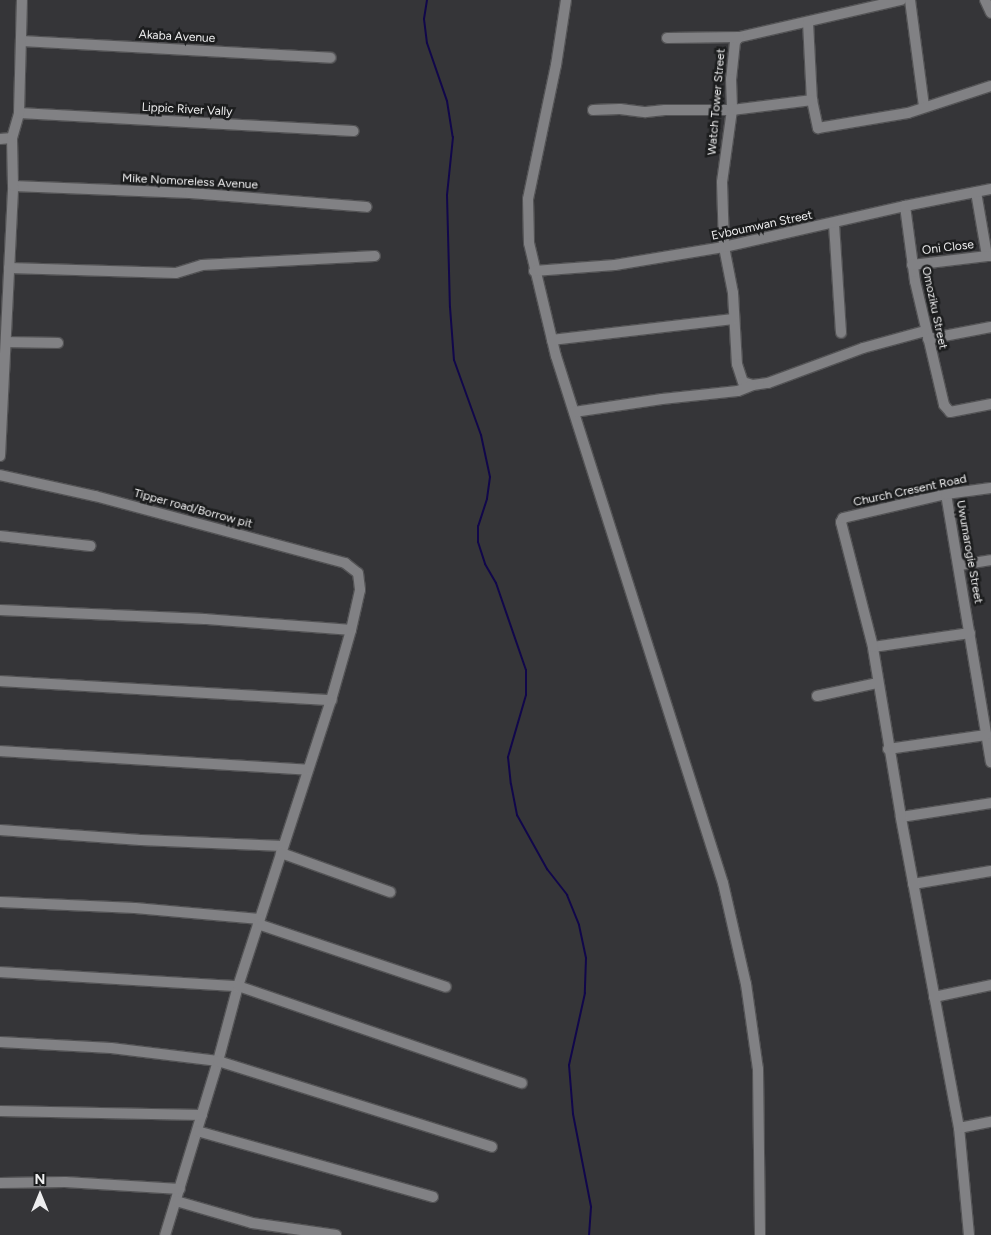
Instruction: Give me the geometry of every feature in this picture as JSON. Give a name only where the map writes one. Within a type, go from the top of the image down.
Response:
[{"type":"street","points":[[0,456],[3,377],[7,342],[4,302],[9,268],[5,231],[13,186],[12,138],[19,113],[22,0]]},
{"type":"street","points":[[566,0],[556,65],[528,199],[529,243],[552,340],[725,892],[746,984],[758,1069],[760,1235]]},
{"type":"street","name":"Watch Tower Street","points":[[753,385],[743,382],[740,376],[734,339],[732,293],[724,247],[722,182],[732,110],[731,79],[735,42],[739,37],[901,0]]},
{"type":"street","points":[[910,0],[924,107]]},
{"type":"street","points":[[985,0],[991,13]]},
{"type":"street","points":[[808,22],[812,100],[818,128],[908,113],[991,86]]},
{"type":"street","points":[[667,38],[739,37]]},
{"type":"street","name":"Akaba Avenue","points":[[22,41],[331,58]]},
{"type":"street","points":[[593,110],[620,109],[646,112],[665,110],[732,110],[812,100]]},
{"type":"street","name":"Lippic River Vally","points":[[19,113],[354,131]]},
{"type":"street","points":[[0,139],[12,138]]},
{"type":"street","name":"Mike Nomoreless Avenue","points":[[13,186],[190,193],[366,206]]},
{"type":"street","name":"Evboumwan Street","points":[[534,270],[615,265],[724,247],[991,189]]},
{"type":"street","points":[[976,192],[989,256]]},
{"type":"street","name":"Omoziku Street","points":[[906,206],[912,265],[926,335],[944,405],[950,412],[991,404]]},
{"type":"street","points":[[834,224],[841,333]]},
{"type":"street","points":[[9,268],[176,273],[202,265],[375,256]]},
{"type":"street","name":"Oni Close","points":[[912,265],[989,256]]},
{"type":"street","points":[[552,340],[733,319]]},
{"type":"street","points":[[574,412],[662,398],[738,391],[753,385],[768,383],[863,348],[926,335],[991,327]]},
{"type":"street","points":[[7,342],[58,343]]},
{"type":"street","name":"Tipper road/Borrow pit","points":[[0,475],[95,496],[345,563],[358,573],[360,590],[351,630]]},
{"type":"street","name":"Church Cresent Road","points":[[873,647],[841,526],[843,518],[946,494],[991,488]]},
{"type":"street","name":"Uwumarogie Street","points":[[946,494],[960,565],[991,762]]},
{"type":"street","points":[[0,536],[90,546]]},
{"type":"street","points":[[960,565],[991,560]]},
{"type":"street","points":[[0,610],[204,619],[351,630],[331,700],[238,986],[218,1061],[165,1235]]},
{"type":"street","points":[[969,1235],[959,1128],[888,749],[873,647],[970,633]]},
{"type":"street","points":[[0,682],[331,700]]},
{"type":"street","points":[[0,682],[164,690]]},
{"type":"street","points":[[817,696],[877,683]]},
{"type":"street","points":[[888,749],[986,735]]},
{"type":"street","points":[[0,752],[307,770]]},
{"type":"street","points":[[0,752],[159,766]]},
{"type":"street","points":[[901,817],[991,803]]},
{"type":"street","points":[[0,830],[282,849],[390,892]]},
{"type":"street","points":[[913,884],[991,871]]},
{"type":"street","points":[[0,902],[135,908],[259,921],[446,987]]},
{"type":"street","points":[[0,972],[238,986],[522,1083]]},
{"type":"street","points":[[934,996],[991,985]]},
{"type":"street","points":[[0,1042],[111,1048],[218,1061],[492,1147]]},
{"type":"street","points":[[0,1111],[202,1114]]},
{"type":"street","points":[[959,1128],[991,1122]]},
{"type":"street","points":[[197,1131],[433,1197]]},
{"type":"street","points":[[0,1183],[66,1182],[180,1189]]},
{"type":"street","points":[[176,1201],[252,1223],[336,1235]]},
{"type":"waterway","points":[[427,0],[424,19],[427,43],[447,101],[453,137],[447,195],[450,307],[454,360],[481,435],[490,477],[487,499],[478,526],[478,542],[485,564],[496,583],[526,670],[526,695],[508,757],[511,784],[517,815],[547,869],[567,895],[579,925],[586,958],[585,993],[569,1065],[573,1114],[591,1207],[589,1235]]}]
